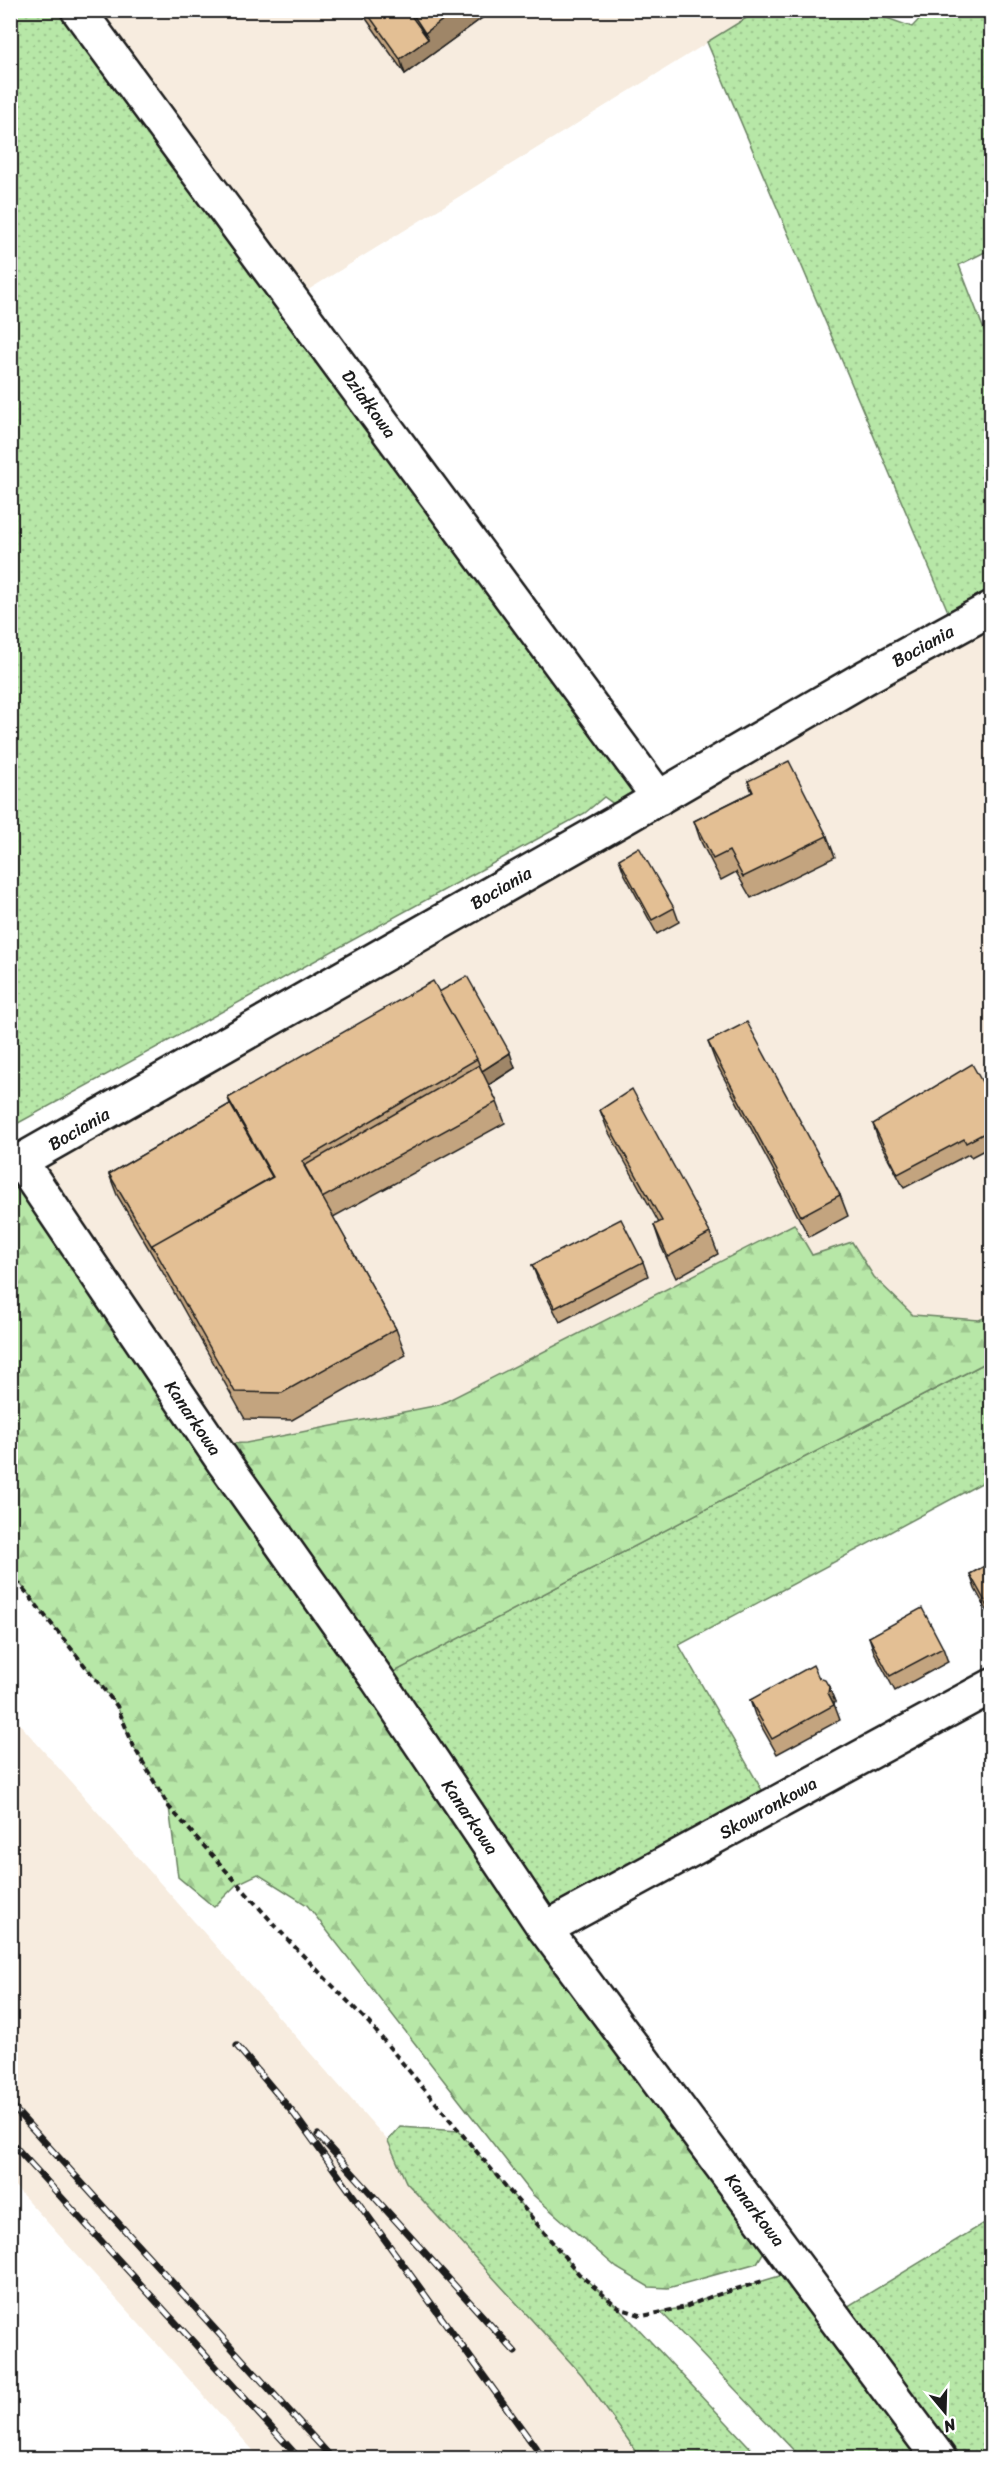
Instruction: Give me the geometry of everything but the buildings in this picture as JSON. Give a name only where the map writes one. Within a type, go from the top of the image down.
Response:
[{"type":"street","name":"Działkowa","points":[[78,10],[659,798]]},
{"type":"street","name":"Bociania","points":[[16,1164],[659,798],[866,677],[992,608]]},
{"type":"street","name":"Kanarkowa","points":[[16,1164],[378,1680],[545,1929],[939,2458]]},
{"type":"street","name":"Skowronkowa","points":[[545,1929],[992,1686]]},
{"type":"path","points":[[10,1572],[117,1706],[134,1747],[169,1808],[289,1941],[369,2023],[579,2274],[619,2308],[643,2316],[685,2307],[799,2270]]},
{"type":"shaded area","points":[[724,10],[749,17],[292,300],[78,11]]},
{"type":"shaded area","points":[[991,608],[991,1315],[979,1320],[912,1315],[874,1277],[852,1242],[563,1392],[225,1464],[21,1162]]},
{"type":"shaded area","points":[[10,1713],[388,2141],[406,2182],[582,2375],[641,2458],[260,2458],[11,2182]]},
{"type":"green space","points":[[987,10],[991,12],[991,249],[959,265],[991,348],[991,608],[955,628],[707,42],[748,17],[724,11],[867,11],[912,27],[927,11]]},
{"type":"green space","points":[[11,11],[78,11],[659,798],[629,815],[604,797],[585,813],[11,1127]]},
{"type":"green space","points":[[10,1167],[197,1445],[246,1443],[439,1405],[794,1224],[812,1255],[852,1242],[874,1277],[913,1315],[979,1320],[991,1315],[991,1360],[379,1680],[774,2235],[757,2263],[668,2288],[649,2287],[617,2268],[533,2195],[307,1905],[258,1874],[237,1884],[214,1907],[178,1877],[169,1807],[134,1747],[117,1706],[11,1572]]},
{"type":"green space","points":[[991,1360],[991,1478],[679,1645],[771,1806],[545,1929],[378,1680]]},
{"type":"green space","points":[[400,2127],[459,2131],[579,2274],[619,2308],[760,2458],[641,2458],[582,2375],[406,2182],[388,2141]]},
{"type":"green space","points":[[991,2219],[991,2458],[801,2458],[661,2312],[685,2307],[799,2270],[832,2316]]},
{"type":"railway","points":[[237,2046],[294,2114],[543,2458]]},
{"type":"railway","points":[[10,2104],[332,2458]]},
{"type":"railway","points":[[318,2135],[515,2352]]},
{"type":"railway","points":[[10,2141],[299,2458]]}]
